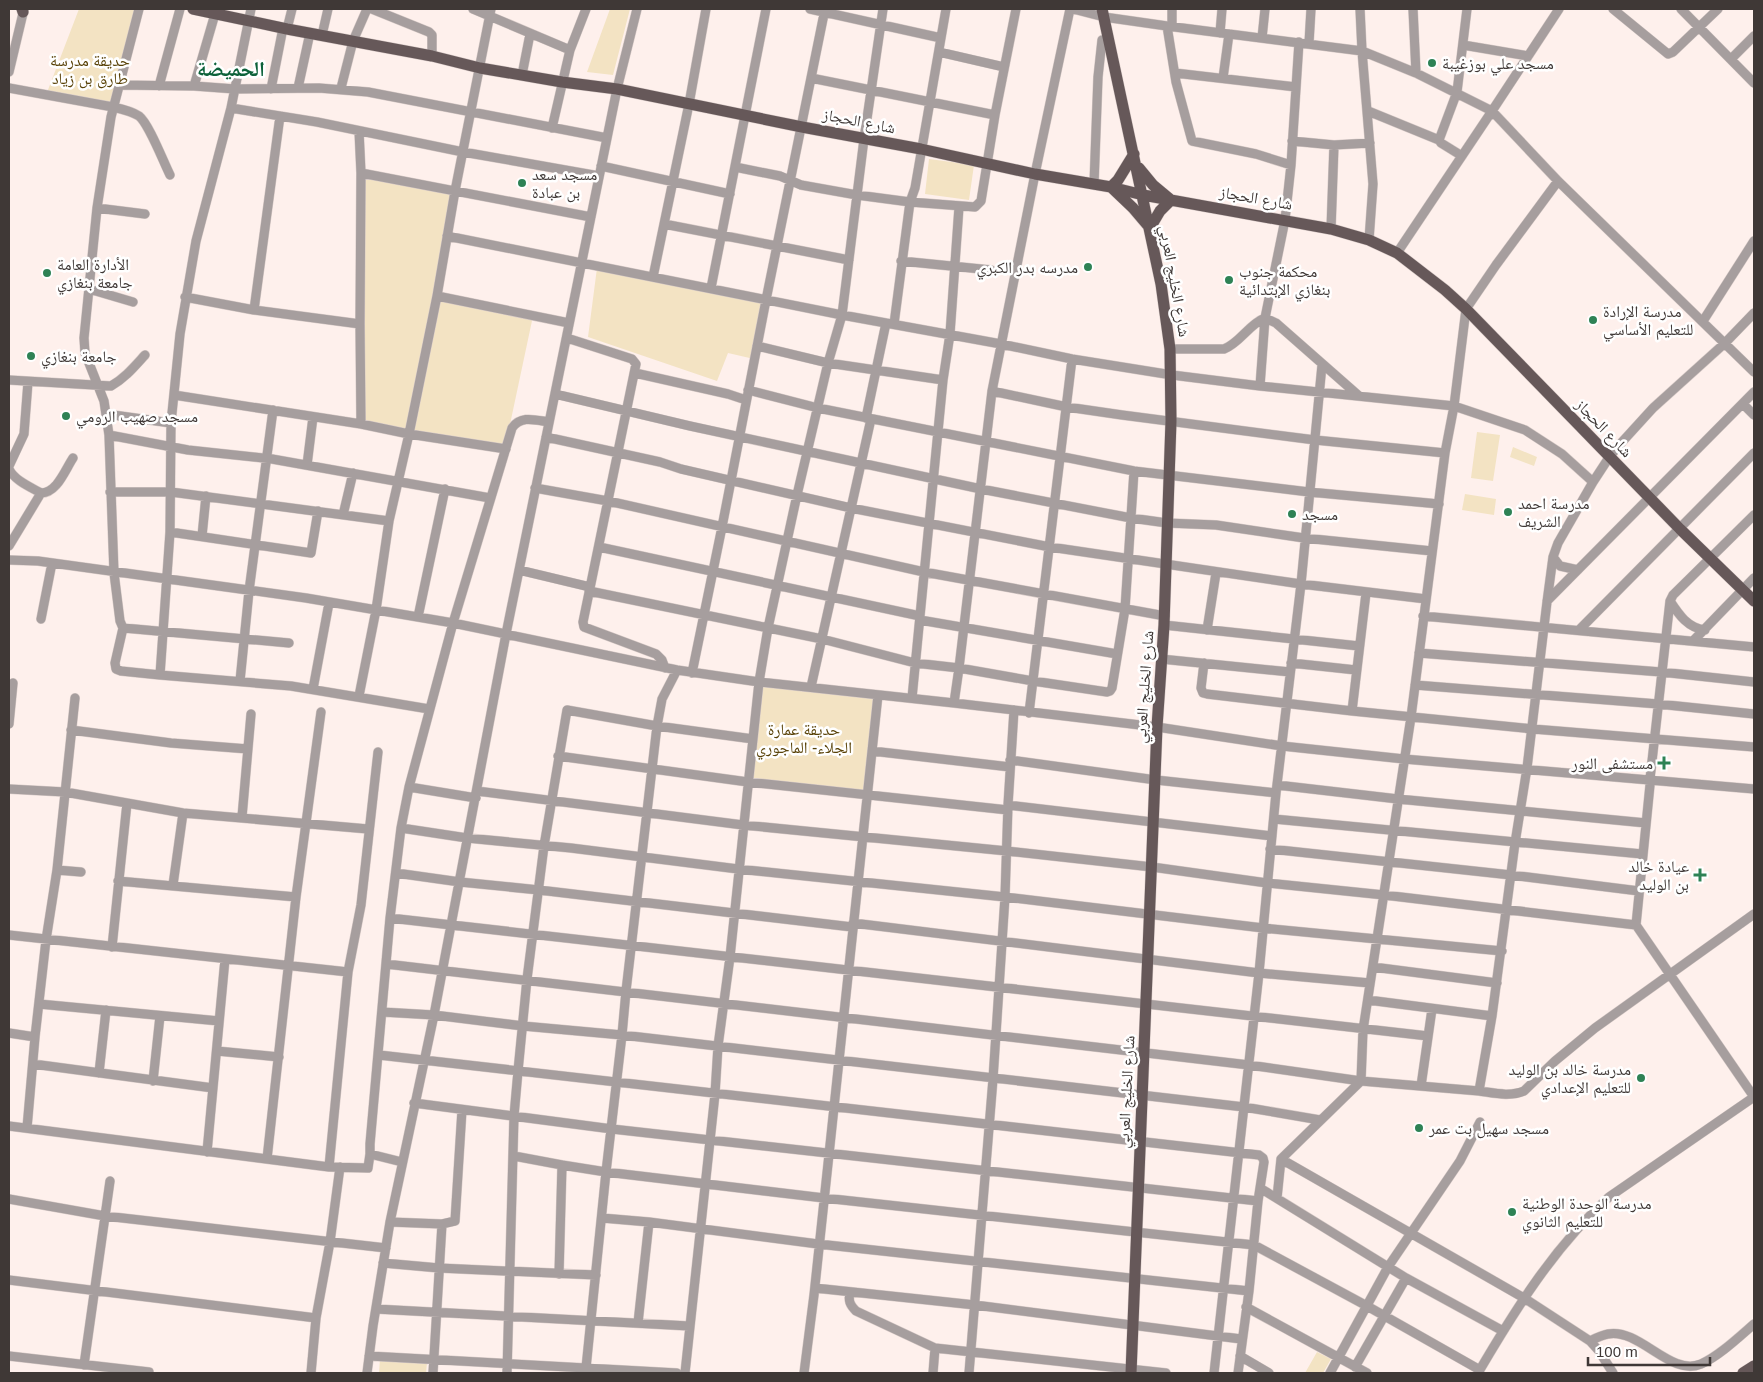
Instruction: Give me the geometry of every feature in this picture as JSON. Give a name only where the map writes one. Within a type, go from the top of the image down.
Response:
[{"type":"main road","name":"شارع الحجاز","points":[[194,9],[432,56],[480,68],[617,89],[921,149],[1035,174],[1331,229],[1369,240],[1397,253],[1445,290],[1466,309],[1680,529],[1754,601]]},
{"type":"main road","name":"شارع الخليج العربي","points":[[1103,13],[1167,313],[1172,375],[1165,621],[1157,728],[1131,1371]]},
{"type":"main road","points":[[1135,159],[1152,185],[1171,200],[1160,211],[1150,228],[1137,212],[1111,187],[1135,159]]},
{"type":"main road","points":[[1743,1373],[1754,1366]]},
{"type":"street","points":[[139,9],[113,107],[97,208],[84,345],[104,401],[109,435],[114,573],[120,621],[123,628],[115,663],[116,669],[160,676],[240,681],[312,689],[430,709]]},
{"type":"street","points":[[159,86],[180,9]]},
{"type":"street","points":[[160,676],[168,579],[172,492],[171,423],[185,296],[196,241],[231,108],[251,9]]},
{"type":"street","points":[[271,89],[285,28],[292,9]]},
{"type":"street","points":[[298,88],[316,34],[328,9]]},
{"type":"street","points":[[341,88],[353,41],[367,9]]},
{"type":"street","points":[[372,9],[429,32],[432,35],[433,41],[432,56]]},
{"type":"street","points":[[472,9],[490,13],[530,34],[570,50]]},
{"type":"street","points":[[552,128],[570,50],[584,9]]},
{"type":"street","points":[[367,1373],[390,1222],[434,1015],[535,488],[617,89],[638,9]]},
{"type":"street","points":[[653,277],[689,104],[706,9]]},
{"type":"street","points":[[711,288],[766,9]]},
{"type":"street","points":[[810,9],[825,10],[941,38]]},
{"type":"street","points":[[685,1373],[716,1094],[718,1046],[725,1003],[759,682],[768,628],[796,495],[808,452],[828,363],[842,315],[856,195],[884,9]]},
{"type":"street","points":[[811,687],[851,508],[876,370],[890,323],[910,202],[915,188],[946,9]]},
{"type":"street","points":[[735,167],[780,176],[801,185],[856,195],[959,207],[975,207],[981,201],[995,115],[1016,9]]},
{"type":"street","points":[[954,703],[992,391],[1035,174],[1072,9],[1103,13],[1170,27],[1362,50],[1457,92],[1492,111],[1558,181],[1754,372]]},
{"type":"street","points":[[1172,9],[1170,27],[1176,82],[1192,141],[1256,154],[1291,165]]},
{"type":"street","points":[[1222,9],[1224,33],[1223,78]]},
{"type":"street","points":[[1262,38],[1265,9]]},
{"type":"street","points":[[1309,43],[1311,9]]},
{"type":"street","points":[[1360,9],[1373,184],[1369,240]]},
{"type":"street","points":[[1413,9],[1416,74]]},
{"type":"street","points":[[1439,140],[1457,92],[1467,9]]},
{"type":"street","points":[[1397,253],[1559,9]]},
{"type":"street","points":[[1613,9],[1668,54],[1673,52],[1718,9]]},
{"type":"street","points":[[1681,9],[1754,83]]},
{"type":"street","points":[[9,72],[23,10]]},
{"type":"street","points":[[692,672],[825,10]]},
{"type":"street","points":[[359,696],[376,610],[397,481],[409,434],[490,13]]},
{"type":"street","points":[[194,86],[215,14]]},
{"type":"street","points":[[522,75],[530,34]]},
{"type":"street","points":[[1731,59],[1754,36]]},
{"type":"street","points":[[1094,184],[1098,77],[1102,40]]},
{"type":"street","points":[[1260,386],[1265,318],[1285,220],[1291,165],[1299,42]]},
{"type":"street","points":[[1463,45],[1528,56]]},
{"type":"street","points":[[939,52],[1004,67]]},
{"type":"street","points":[[1175,73],[1296,87]]},
{"type":"street","points":[[811,78],[930,100],[995,115]]},
{"type":"street","points":[[118,85],[194,86],[235,89],[341,88],[607,138]]},
{"type":"street","points":[[9,88],[128,110],[140,117],[146,124],[170,175]]},
{"type":"street","points":[[231,108],[599,176]]},
{"type":"street","points":[[1368,111],[1439,140],[1440,143],[1462,156]]},
{"type":"street","points":[[254,310],[280,116]]},
{"type":"street","points":[[359,131],[361,173],[361,424]]},
{"type":"street","points":[[1292,142],[1334,144],[1370,142]]},
{"type":"street","points":[[1331,229],[1334,144]]},
{"type":"street","points":[[602,166],[730,194]]},
{"type":"street","points":[[361,173],[591,217]]},
{"type":"street","points":[[1277,1198],[1280,1158],[1361,1081],[1363,1030],[1411,717],[1423,616],[1445,453],[1454,406],[1466,309],[1558,181]]},
{"type":"street","points":[[912,698],[943,380],[950,334],[959,207]]},
{"type":"street","points":[[97,208],[145,214]]},
{"type":"street","points":[[664,224],[849,260]]},
{"type":"street","points":[[448,236],[1072,359],[1172,375],[1260,386],[1454,406],[1525,430],[1562,454],[1593,482]]},
{"type":"street","points":[[1703,321],[1754,241]]},
{"type":"street","points":[[901,261],[991,270]]},
{"type":"street","points":[[89,289],[133,302]]},
{"type":"street","points":[[185,296],[254,310],[360,324]]},
{"type":"street","points":[[436,296],[570,323]]},
{"type":"street","points":[[1479,1091],[1502,951],[1515,843],[1533,729],[1539,663],[1553,557],[1566,528],[1610,456],[1653,408],[1725,343],[1754,313]]},
{"type":"street","points":[[1170,349],[1224,349],[1232,345],[1254,323],[1265,318],[1276,323],[1322,365],[1360,396]]},
{"type":"street","points":[[566,338],[632,359],[636,364],[583,622],[584,627],[656,654],[662,660],[665,668]]},
{"type":"street","points":[[757,346],[828,363],[943,380]]},
{"type":"street","points":[[9,380],[111,386],[119,381],[144,355]]},
{"type":"street","points":[[1029,713],[1072,359]]},
{"type":"street","points":[[1214,1373],[1259,973],[1276,789],[1294,640],[1322,365]]},
{"type":"street","points":[[635,373],[728,394],[746,400]]},
{"type":"street","points":[[28,382],[24,434],[9,467],[10,472],[41,493],[48,492],[53,489],[73,458]]},
{"type":"street","points":[[748,390],[818,408],[1134,471],[1309,492],[1439,504]]},
{"type":"street","points":[[992,391],[1067,407],[1315,440],[1445,453]]},
{"type":"street","points":[[1547,602],[1754,392]]},
{"type":"street","points":[[554,394],[625,412],[808,452],[981,489],[1131,518],[1216,525],[1304,538],[1432,551]]},
{"type":"street","points":[[174,395],[313,416],[409,434],[506,449]]},
{"type":"street","points":[[1743,404],[1754,415]]},
{"type":"street","points":[[240,681],[273,410]]},
{"type":"street","points":[[106,414],[171,423]]},
{"type":"street","points":[[307,465],[313,416]]},
{"type":"street","points":[[9,1126],[329,1167],[368,1168],[390,918],[401,828],[409,787],[453,622],[512,428],[520,420],[525,419],[549,422]]},
{"type":"street","points":[[109,435],[170,448],[266,458],[490,498]]},
{"type":"street","points":[[546,437],[851,508],[1050,547],[1300,584],[1426,599]]},
{"type":"street","points":[[1580,629],[1754,453]]},
{"type":"street","points":[[519,570],[590,589],[822,639],[915,663],[959,668],[1107,692],[1112,688],[1125,609],[1134,471]]},
{"type":"street","points":[[343,515],[353,473]]},
{"type":"street","points":[[535,488],[608,501],[924,572],[1125,609],[1165,621],[1207,630],[1359,646]]},
{"type":"street","points":[[418,617],[445,489]]},
{"type":"street","points":[[110,492],[172,492],[390,521]]},
{"type":"street","points":[[9,546],[41,493]]},
{"type":"street","points":[[202,536],[206,496]]},
{"type":"street","points":[[170,532],[311,553],[318,511]]},
{"type":"street","points":[[514,1156],[606,1172],[982,1216],[1254,1245],[1367,1306],[1479,1372],[1534,1281],[1595,1210],[1609,1197],[1754,1097],[1636,925],[1654,738],[1670,601],[1673,595],[1711,560],[1754,515]]},
{"type":"street","points":[[598,547],[964,628],[1038,639],[1117,654]]},
{"type":"street","points":[[1553,557],[1560,566],[1578,570]]},
{"type":"street","points":[[9,560],[52,563],[168,579],[453,622],[665,668],[759,682],[1014,710],[1282,746],[1404,759],[1527,768],[1650,782],[1754,789]]},
{"type":"street","points":[[41,619],[52,563]]},
{"type":"street","points":[[1207,630],[1216,572]]},
{"type":"street","points":[[1694,640],[1754,578]]},
{"type":"street","points":[[1352,711],[1366,592]]},
{"type":"street","points":[[1670,601],[1679,615],[1695,629],[1705,630]]},
{"type":"street","points":[[312,689],[329,603]]},
{"type":"street","points":[[1423,616],[1753,646]]},
{"type":"street","points":[[123,628],[289,643]]},
{"type":"street","points":[[1419,653],[1661,672],[1754,682]]},
{"type":"street","points":[[1161,659],[1290,668],[1356,670]]},
{"type":"street","points":[[1204,663],[1201,688],[1203,693],[1286,704],[1533,729],[1754,747]]},
{"type":"street","points":[[586,1368],[626,991],[657,726],[662,699],[677,670]]},
{"type":"street","points":[[9,724],[12,683]]},
{"type":"street","points":[[1415,685],[1658,704],[1754,714]]},
{"type":"street","points":[[804,1373],[878,695]]},
{"type":"street","points":[[27,1128],[35,1037],[46,940],[57,870],[75,698]]},
{"type":"street","points":[[507,1369],[514,1116],[518,1071],[527,979],[550,801],[567,710],[657,726],[753,739]]},
{"type":"street","points":[[969,1373],[990,1124],[1005,897],[1014,710]]},
{"type":"street","points":[[268,1159],[296,897],[321,712]]},
{"type":"street","points":[[242,817],[251,714]]},
{"type":"street","points":[[71,730],[171,743],[248,749]]},
{"type":"street","points":[[872,751],[1156,780],[1398,799],[1646,823]]},
{"type":"street","points":[[329,1167],[348,972],[361,905],[378,752]]},
{"type":"street","points":[[558,756],[652,770],[867,796],[1008,807],[1272,836]]},
{"type":"street","points":[[409,787],[550,801],[862,838],[1152,867],[1267,883],[1636,925]]},
{"type":"street","points":[[9,789],[65,792],[183,812],[368,829]]},
{"type":"street","points":[[112,947],[127,803]]},
{"type":"street","points":[[173,885],[183,812]]},
{"type":"street","points":[[1274,819],[1393,832],[1642,854]]},
{"type":"street","points":[[401,828],[468,838],[1005,897],[1263,928],[1502,951]]},
{"type":"street","points":[[1270,849],[1639,891]]},
{"type":"street","points":[[57,870],[81,872]]},
{"type":"street","points":[[396,873],[734,914],[853,925],[1259,973],[1370,983]]},
{"type":"street","points":[[118,881],[296,897]]},
{"type":"street","points":[[386,964],[443,969],[1248,1065],[1361,1081],[1518,1094],[1524,1091],[1555,1061],[1595,1028],[1754,914]]},
{"type":"street","points":[[390,918],[534,936],[1428,1036]]},
{"type":"street","points":[[9,935],[348,972]]},
{"type":"street","points":[[207,1152],[225,959]]},
{"type":"street","points":[[1373,967],[1497,983]]},
{"type":"street","points":[[1368,1000],[1492,1016]]},
{"type":"street","points":[[39,1004],[219,1021]]},
{"type":"street","points":[[1421,1086],[1432,1009]]},
{"type":"street","points":[[98,1073],[106,1010]]},
{"type":"street","points":[[382,1012],[434,1015],[718,1046],[1244,1107],[1320,1120]]},
{"type":"street","points":[[154,1081],[160,1016]]},
{"type":"street","points":[[9,1033],[35,1037]]},
{"type":"street","points":[[217,1051],[279,1057]]},
{"type":"street","points":[[379,1055],[1259,1155],[1263,1158],[1264,1162],[1238,1373]]},
{"type":"street","points":[[32,1064],[213,1088]]},
{"type":"street","points":[[414,1103],[612,1129],[710,1138],[1258,1201]]},
{"type":"street","points":[[390,1222],[442,1224],[455,1221],[462,1110]]},
{"type":"street","points":[[1330,1373],[1388,1267],[1460,1161],[1480,1122]]},
{"type":"street","points":[[370,1154],[402,1162]]},
{"type":"street","points":[[1280,1158],[1524,1298],[1590,1341],[1600,1351],[1613,1373]]},
{"type":"street","points":[[559,1274],[562,1164]]},
{"type":"street","points":[[311,1373],[316,1318],[330,1242],[340,1167]]},
{"type":"street","points":[[84,1365],[110,1181]]},
{"type":"street","points":[[1260,1188],[1406,1278],[1503,1331]]},
{"type":"street","points":[[9,1199],[105,1216],[386,1248]]},
{"type":"street","points":[[602,1218],[649,1222],[818,1244],[1249,1291]]},
{"type":"street","points":[[638,1323],[649,1222]]},
{"type":"street","points":[[433,1373],[442,1224]]},
{"type":"street","points":[[383,1263],[439,1268],[596,1275]]},
{"type":"street","points":[[1246,1306],[1361,1371],[1384,1316],[1406,1278]]},
{"type":"street","points":[[9,1280],[316,1318]]},
{"type":"street","points":[[814,1288],[975,1305],[1241,1339]]},
{"type":"street","points":[[850,1292],[849,1301],[856,1311],[935,1348],[1131,1371],[1166,1373]]},
{"type":"street","points":[[376,1309],[689,1326]]},
{"type":"street","points":[[1590,1341],[1608,1334],[1628,1336],[1674,1362],[1693,1366],[1712,1358],[1754,1324]]},
{"type":"street","points":[[934,1373],[935,1348]]},
{"type":"street","points":[[9,1356],[159,1373]]},
{"type":"street","points":[[369,1356],[434,1359],[507,1369],[586,1368],[677,1373]]},
{"type":"street","points":[[1240,1356],[1269,1373]]},
{"type":"green space","name":"حديقة مدرسة طارق بن زياد","points":[[79,9],[138,9],[112,107],[46,95]]},
{"type":"green space","points":[[610,9],[630,9],[613,75],[587,72]]},
{"type":"green space","points":[[929,159],[974,165],[969,200],[925,194]]},
{"type":"green space","points":[[361,173],[455,192],[409,433],[362,424]]},
{"type":"green space","points":[[597,268],[768,304],[754,359],[728,353],[717,381],[588,337]]},
{"type":"green space","points":[[437,296],[533,316],[505,448],[410,433]]},
{"type":"green space","points":[[1477,432],[1500,435],[1493,481],[1471,478]]},
{"type":"green space","points":[[1513,447],[1537,457],[1534,466],[1510,457]]},
{"type":"green space","points":[[1465,494],[1496,499],[1494,515],[1462,510]]},
{"type":"green space","name":"حديقة عمارة الجلاء- الماجوري","points":[[759,682],[878,696],[867,795],[749,782]]},
{"type":"green space","points":[[1317,1352],[1331,1359],[1323,1373],[1305,1373]]},
{"type":"green space","points":[[380,1359],[427,1363],[426,1373],[379,1373]]},
{"type":"place","name":"مسجد علي بوزغيبة","points":[[1432,63]]},
{"type":"place","name":"مسجد سعد بن عبادة","points":[[522,183]]},
{"type":"place","name":"مدرسه بدر الكبري","points":[[1088,267]]},
{"type":"place","name":"الأدارة العامة جامعة بنغازي","points":[[47,273]]},
{"type":"place","name":"محكمة جنوب بنغازي الإبتدائية","points":[[1229,280]]},
{"type":"place","name":"مدرسة الإرادة للتعليم الأساسي","points":[[1593,320]]},
{"type":"place","name":"جامعة بنغازي","points":[[31,356]]},
{"type":"place","name":"مسجد صهيب الرومي","points":[[66,416]]},
{"type":"place","name":"مدرسة احمد الشريف","points":[[1508,512]]},
{"type":"place","name":"مسجد","points":[[1292,514]]},
{"type":"place","name":"مستشفى النور","points":[[1664,763]]},
{"type":"place","name":"عيادة خالد بن الوليد","points":[[1700,875]]},
{"type":"place","name":"مدرسة خالد بن الوليد للتعليم الإعدادي","points":[[1641,1078]]},
{"type":"place","name":"مسجد سهيل بت عمر","points":[[1419,1128]]},
{"type":"place","name":"مدرسة الوحدة الوطنية للتعليم الثانوي","points":[[1512,1212]]},
{"type":"district","name":"الحميضة","points":[[231,68]]}]
